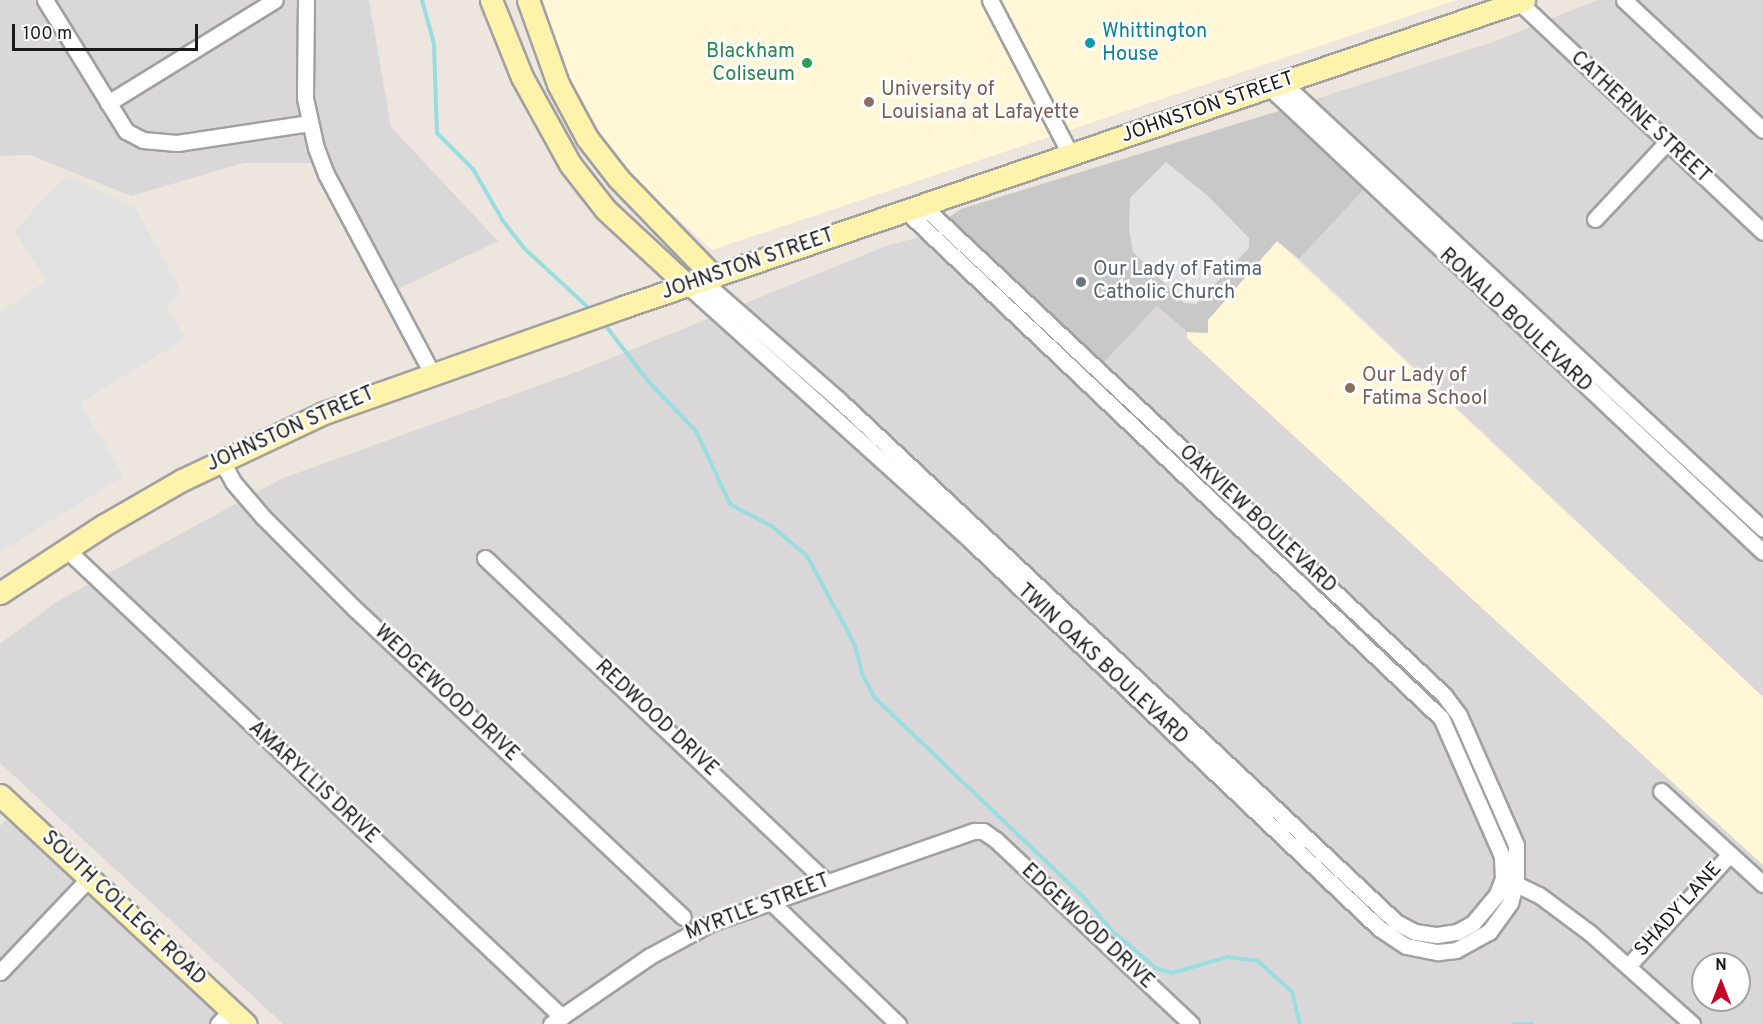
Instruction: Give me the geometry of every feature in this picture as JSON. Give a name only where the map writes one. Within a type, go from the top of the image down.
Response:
[{"type":"main road","points":[[491,0],[522,77],[570,164],[606,210],[702,281]]},
{"type":"main road","points":[[528,0],[558,84],[587,138],[702,281]]},
{"type":"main road","name":"JOHNSTON STREET","points":[[0,593],[66,549],[221,460],[324,413],[623,307],[1522,1]]},
{"type":"main road","name":"SOUTH COLLEGE ROAD","points":[[0,795],[90,877],[231,1019]]},
{"type":"street","points":[[45,0],[126,131],[143,140],[177,144],[310,123]]},
{"type":"street","points":[[108,103],[275,0]]},
{"type":"street","points":[[306,0],[305,86],[310,123],[326,174],[432,373]]},
{"type":"street","points":[[990,0],[1070,154]]},
{"type":"street","points":[[1624,0],[1763,130]]},
{"type":"street","name":"CATHERINE STREET","points":[[1522,1],[1763,232]]},
{"type":"street","name":"RONALD BOULEVARD","points":[[1276,85],[1424,213],[1763,529]]},
{"type":"street","name":"RONALD BOULEVARD","points":[[1276,85],[1412,225],[1763,552]]},
{"type":"street","points":[[1594,219],[1667,142]]},
{"type":"street","name":"OAKVIEW BOULEVARD","points":[[914,208],[1444,695],[1459,715],[1512,833],[1518,862],[1510,880]]},
{"type":"street","points":[[1412,225],[1424,213]]},
{"type":"street","name":"TWIN OAKS BOULEVARD","points":[[702,281],[970,541],[1393,939],[1428,951],[1456,950],[1471,943],[1501,920],[1510,880]]},
{"type":"street","points":[[1556,358],[1567,346]]},
{"type":"street","name":"WEDGEWOOD DRIVE","points":[[221,460],[233,482],[263,517],[354,608],[683,917]]},
{"type":"street","points":[[1699,493],[1711,481]]},
{"type":"street","name":"AMARYLLIS DRIVE","points":[[66,549],[556,1022]]},
{"type":"street","name":"REDWOOD DRIVE","points":[[485,558],[825,881]]},
{"type":"street","points":[[1661,791],[1763,884]]},
{"type":"street","name":"MYRTLE STREET","points":[[556,1022],[685,935],[825,881],[983,831]]},
{"type":"street","name":"EDGEWOOD DRIVE","points":[[983,831],[1191,1024]]},
{"type":"street","name":"SHADY LANE","points":[[1629,965],[1730,854]]},
{"type":"street","points":[[0,972],[90,877]]},
{"type":"street","points":[[1510,880],[1555,906],[1629,965],[1692,1024]]},
{"type":"street","points":[[770,901],[898,1024]]},
{"type":"shaded area","points":[[0,0],[369,0],[391,127],[498,241],[381,297],[311,163],[244,163],[131,196],[30,155],[0,156]]},
{"type":"shaded area","name":"University of Louisiana at Lafayette","points":[[543,0],[1457,0],[712,250],[642,186],[601,134],[565,69]]},
{"type":"shaded area","points":[[1597,0],[1763,0],[1763,697],[1299,259],[1363,188],[1282,110],[1499,40]]},
{"type":"shaded area","points":[[1282,110],[1364,189],[1299,259],[1277,241],[1208,320],[1208,333],[1187,332],[1157,306],[1079,389],[920,237],[961,209]]},
{"type":"shaded area","points":[[1166,162],[1208,196],[1249,238],[1249,248],[1196,304],[1184,303],[1133,252],[1129,228],[1130,198]]},
{"type":"shaded area","points":[[66,176],[135,207],[181,291],[166,307],[186,338],[80,403],[124,476],[0,552],[0,312],[47,280],[14,231]]},
{"type":"shaded area","points":[[920,237],[1079,389],[1157,306],[1187,332],[1187,338],[1763,865],[1763,1024],[283,1024],[0,763],[0,644],[58,601],[281,479],[587,368],[886,246]]},
{"type":"shaded area","points":[[1277,241],[1763,697],[1763,865],[1187,338],[1187,332],[1208,333],[1208,320]]},
{"type":"shaded area","points":[[16,810],[245,1024],[0,1024],[0,826]]},
{"type":"waterway","points":[[422,0],[434,44],[437,133],[473,169],[503,221],[524,248],[593,312]]},
{"type":"waterway","points":[[602,321],[648,381],[696,431],[730,504],[773,527],[807,556],[855,645],[862,674],[875,698],[1085,899],[1111,930],[1156,968],[1172,973],[1227,957],[1258,961],[1292,992],[1300,1024]]},
{"type":"waterway","points":[[1513,1024],[1532,1024]]},
{"type":"place","name":"Whittington House","points":[[1090,43]]},
{"type":"place","name":"Blackham Coliseum","points":[[807,63]]},
{"type":"place","name":"University of Louisiana at Lafayette","points":[[869,102]]},
{"type":"place","name":"Our Lady of Fatima Catholic Church","points":[[1081,282]]},
{"type":"place","name":"Our Lady of Fatima School","points":[[1350,388]]}]
